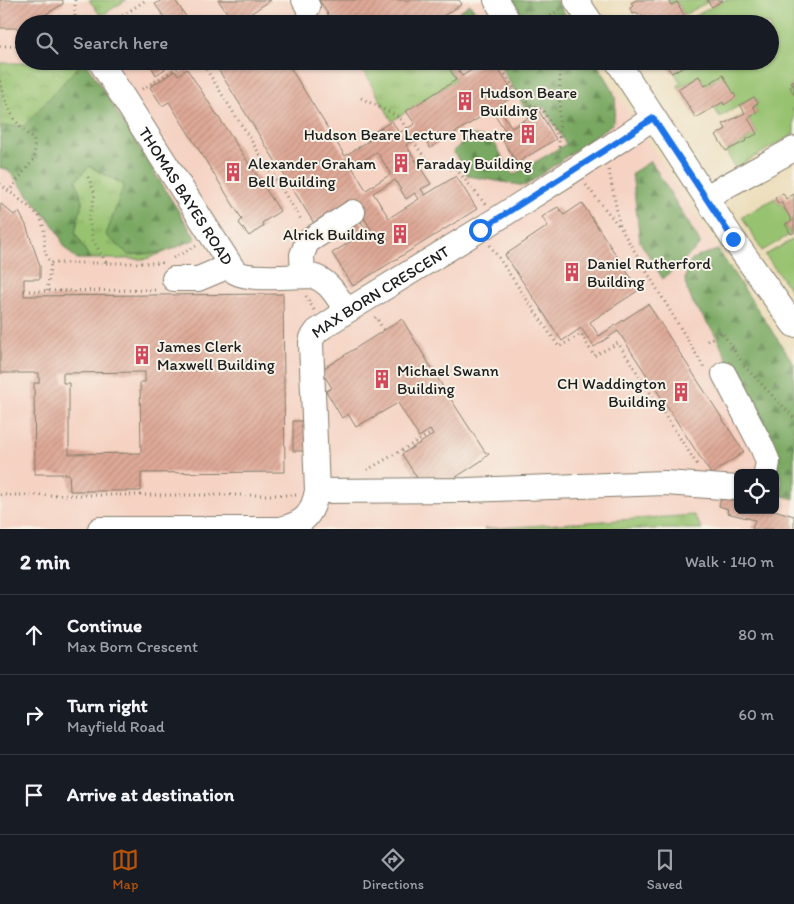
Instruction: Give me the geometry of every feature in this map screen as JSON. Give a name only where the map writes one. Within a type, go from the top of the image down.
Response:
[{"type":"street","points":[[496,0],[505,15]]},
{"type":"street","points":[[573,2],[584,15]]},
{"type":"street","name":"THOMAS BAYES ROAD","points":[[106,70],[234,272],[244,276],[303,276],[321,278],[327,283],[347,311]]},
{"type":"street","points":[[622,70],[733,239],[794,325]]},
{"type":"street","name":"MAX BORN CRESCENT","points":[[100,529],[282,529],[294,526],[310,514],[317,491],[312,338],[317,331],[574,170],[653,118]]},
{"type":"street","points":[[706,198],[794,149]]},
{"type":"street","points":[[303,276],[302,255],[308,242],[354,212]]},
{"type":"street","points":[[174,279],[198,279],[229,266]]},
{"type":"street","points":[[724,374],[762,447],[768,462],[767,469]]},
{"type":"street","points":[[317,491],[467,490],[665,483],[734,488]]},
{"type":"path","points":[[75,0],[76,15]]},
{"type":"path","points":[[124,15],[146,0]]},
{"type":"path","points":[[552,15],[573,2]]},
{"type":"path","points":[[565,15],[573,2]]},
{"type":"path","points":[[0,46],[15,46]]},
{"type":"path","points":[[124,100],[174,70]]},
{"type":"path","points":[[207,70],[298,215]]},
{"type":"path","points":[[503,70],[518,94],[534,107],[542,109],[560,140]]},
{"type":"path","points":[[560,70],[559,150],[620,227],[713,381],[724,374]]},
{"type":"path","points":[[0,81],[8,107],[20,129],[34,140],[35,158],[9,191]]},
{"type":"path","points":[[361,98],[399,117],[407,129]]},
{"type":"path","points":[[413,141],[430,165],[457,170],[559,347],[581,334],[594,356],[618,343],[695,462]]},
{"type":"path","points":[[605,150],[620,227]]},
{"type":"path","points":[[88,177],[95,194],[89,220],[93,240],[106,263]]},
{"type":"path","points":[[0,184],[40,217],[44,230],[45,257],[51,263],[163,263],[212,237]]},
{"type":"path","points":[[47,291],[51,263]]},
{"type":"path","points":[[24,291],[80,291]]},
{"type":"path","points":[[707,341],[722,332],[745,368],[794,418]]},
{"type":"path","points":[[364,472],[432,433]]},
{"type":"path","points":[[0,495],[294,495],[317,491]]},
{"type":"shaded area","points":[[0,0],[557,0],[566,15],[15,15],[15,70],[602,70],[794,367],[794,529],[702,529],[694,515],[484,529],[0,529]]},
{"type":"green space","points":[[89,0],[126,0],[103,15],[100,15]]},
{"type":"green space","points":[[512,0],[556,0],[565,15],[520,15]]},
{"type":"green space","points":[[668,0],[707,0],[708,2],[684,15],[677,2],[671,5]]},
{"type":"green space","points":[[723,0],[794,0],[794,80],[793,85],[790,87],[794,95],[794,108],[792,109],[794,112],[794,134],[735,168],[726,151],[757,134],[748,118],[757,113],[753,106],[758,103],[754,97],[720,117],[714,108],[723,102],[724,104],[723,75],[705,86],[699,76],[679,88],[678,85],[681,83],[674,72],[677,70],[779,70],[779,15],[697,15]]},
{"type":"green space","points":[[470,4],[478,15],[454,15]]},
{"type":"green space","points":[[0,63],[15,63],[15,70],[75,70],[24,126],[0,126]]},
{"type":"green space","points":[[75,70],[91,70],[196,239],[165,252],[129,255],[106,235],[124,185],[89,166],[76,180],[82,202],[75,233],[90,259],[76,259],[65,248],[57,230],[7,169],[0,168],[0,126],[24,125]]},
{"type":"green space","points":[[363,70],[450,70],[456,80],[392,121]]},
{"type":"green space","points":[[502,70],[601,70],[610,84],[616,105],[612,124],[525,186],[468,176],[453,151],[472,135],[492,139],[513,175],[566,144],[543,106],[526,110]]},
{"type":"green space","points":[[651,161],[701,244],[663,279],[640,242],[632,173]]},
{"type":"green space","points":[[89,166],[124,185],[129,255],[165,252],[146,259],[90,259],[75,233],[82,202],[76,180]]},
{"type":"green space","points":[[775,198],[778,204],[781,202],[792,221],[785,225],[791,234],[762,251],[742,217]]},
{"type":"green space","points":[[794,239],[794,291],[792,292],[765,255]]},
{"type":"green space","points":[[718,250],[794,364],[794,499],[779,495],[782,481],[769,446],[715,334],[693,303],[687,289],[685,279],[687,269],[692,260]]},
{"type":"green space","points":[[694,515],[702,529],[484,529]]},
{"type":"building","points":[[0,0],[63,0],[63,4],[45,15],[15,15],[15,28],[0,28]]},
{"type":"building","points":[[162,0],[175,0],[185,15],[163,15],[155,4]]},
{"type":"building","points":[[218,0],[271,0],[248,15],[229,15]]},
{"type":"building","points":[[319,0],[459,0],[462,4],[445,15],[328,15]]},
{"type":"building","points":[[636,0],[668,0],[671,5],[677,2],[684,15],[633,14],[630,8],[633,6],[631,3]]},
{"type":"building","points":[[707,0],[723,0],[712,7]]},
{"type":"building","points":[[153,70],[164,70],[156,75]]},
{"type":"building","points":[[188,70],[280,211],[262,223],[264,226],[249,236],[239,223],[242,219],[169,102],[162,106],[150,87],[175,71],[178,75]]},
{"type":"building","points":[[219,70],[292,70],[345,156],[370,140],[368,136],[392,121],[399,133],[415,124],[406,111],[456,80],[450,70],[458,70],[462,76],[472,70],[499,70],[515,95],[498,106],[512,128],[539,111],[556,139],[517,163],[500,136],[506,132],[492,110],[430,148],[422,135],[406,145],[431,184],[421,189],[425,195],[456,176],[477,209],[353,286],[332,253],[371,229],[356,205],[317,228]],"holes":[[[377,152],[391,174],[366,190],[352,167]],[[395,180],[406,199],[415,193],[419,199],[389,218],[373,193]]]},
{"type":"building","points":[[723,75],[736,97],[724,105],[723,102],[696,118],[678,89],[699,76],[705,86]]},
{"type":"building","points":[[794,80],[794,95],[790,87],[793,85],[791,82]]},
{"type":"building","points":[[754,97],[758,103],[753,106],[757,113],[748,118],[757,134],[726,151],[716,135],[726,129],[723,124],[745,113],[740,105]]},
{"type":"building","points":[[783,193],[786,199],[794,194],[794,233],[791,234],[785,224],[792,221],[781,202],[778,204],[775,198]]},
{"type":"building","name":"James Clerk Maxwell Building","points":[[0,203],[14,215],[19,212],[26,225],[40,266],[40,279],[24,279],[24,296],[283,294],[285,472],[141,473],[141,491],[70,491],[69,474],[35,474],[34,383],[39,383],[39,373],[0,373]],"holes":[[[145,372],[145,382],[140,382],[141,453],[69,454],[69,383],[63,383],[63,373]]]},
{"type":"building","points":[[582,203],[639,290],[590,322],[599,336],[648,304],[744,452],[711,474],[618,331],[594,347],[581,328],[562,341],[505,255],[548,226],[542,217],[558,207],[564,215]]},
{"type":"building","points":[[358,217],[365,228],[352,237],[345,226]]},
{"type":"building","name":"Michael Swann Building","points":[[402,319],[443,387],[485,452],[489,454],[450,481],[419,481],[402,454],[433,435],[430,430],[419,437],[398,403],[356,427],[348,414],[342,418],[326,391],[332,388],[321,370]]},
{"type":"building","points":[[293,421],[307,421],[307,451],[293,451]]},
{"type":"building","points":[[723,491],[734,494],[734,514],[779,514],[779,512],[794,516],[794,529],[752,529],[755,520],[727,513],[728,509],[719,506]]},
{"type":"place","name":"Hudson Beare Building","points":[[465,101]]},
{"type":"place","name":"Hudson Beare Lecture Theatre","points":[[528,134]]},
{"type":"place","name":"Faraday Building","points":[[401,163]]},
{"type":"place","name":"Alexander Graham Bell Building","points":[[233,172]]},
{"type":"place","name":"Alrick Building","points":[[400,234]]},
{"type":"place","name":"Daniel Rutherford Building","points":[[572,272]]},
{"type":"place","name":"James Clerk Maxwell Building","points":[[142,355]]},
{"type":"place","name":"Michael Swann Building","points":[[382,379]]},
{"type":"place","name":"CH Waddington Building","points":[[681,392]]},
{"type":"route","points":[[480,230],[653,118],[733,239]]}]
